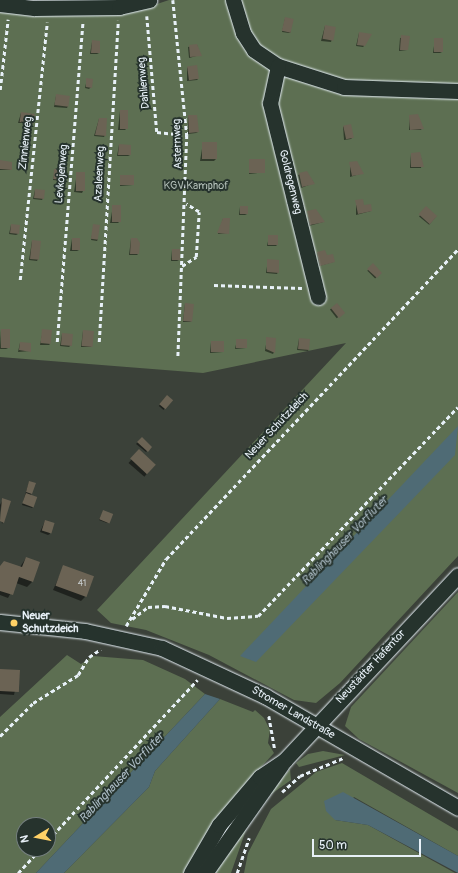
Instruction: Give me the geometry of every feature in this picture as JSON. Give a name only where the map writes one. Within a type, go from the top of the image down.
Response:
[{"type":"street","points":[[233,0],[243,33],[254,50],[278,66],[344,87],[458,91]]},
{"type":"street","points":[[4,5],[48,8],[119,8],[147,1]]},
{"type":"street","name":"Goldregenweg","points":[[278,66],[270,104],[317,292]]},
{"type":"street","name":"Neustädter Hafentor","points":[[205,873],[285,760],[458,575]]},
{"type":"street","name":"Stromer Landstraße","points":[[0,622],[119,637],[162,648],[208,668],[265,696],[458,808]]},
{"type":"street","name":"Neustädter Hafentor","points":[[191,873],[219,825],[260,777],[285,760]]},
{"type":"path","name":"Asternweg","points":[[173,0],[187,135],[186,204],[178,360]]},
{"type":"path","name":"Dahlienweg","points":[[147,1],[157,132],[187,135]]},
{"type":"path","points":[[0,90],[4,5]]},
{"type":"path","name":"Levkojenweg","points":[[57,342],[84,7]]},
{"type":"path","name":"Zinnienweg","points":[[20,280],[48,8]]},
{"type":"path","name":"Azaleenweg","points":[[99,342],[119,8]]},
{"type":"path","points":[[182,267],[196,258],[199,212],[186,204]]},
{"type":"path","name":"Neuer Schutzdeich","points":[[0,736],[33,703],[78,675],[89,657],[119,637],[166,560],[458,249]]},
{"type":"path","points":[[214,286],[317,292]]},
{"type":"path","points":[[130,620],[148,607],[165,606],[227,618],[258,616],[458,407]]},
{"type":"path","points":[[56,831],[208,668]]},
{"type":"path","points":[[265,696],[274,748],[300,776]]},
{"type":"path","points":[[279,794],[300,776],[363,753]]},
{"type":"path","points":[[237,873],[251,834]]},
{"type":"path","points":[[18,873],[33,857]]},
{"type":"green space","name":"KGV Kamphof","points":[[169,0],[458,0],[458,556],[340,683],[316,703],[294,700],[209,655],[146,630],[111,623],[97,610],[346,343],[203,373],[0,357],[0,10],[139,10]]},
{"type":"green space","points":[[458,592],[458,793],[359,739],[345,726],[351,707]]},
{"type":"green space","points":[[67,655],[81,664],[93,656],[143,660],[185,679],[205,694],[56,852],[56,817],[16,817],[16,857],[51,857],[36,873],[0,873],[0,717]]},
{"type":"green space","points":[[220,699],[253,712],[255,710],[264,718],[270,730],[268,743],[274,753],[240,790],[184,873],[64,873],[149,787],[155,771]]},
{"type":"green space","points":[[323,751],[345,755],[299,767],[296,763],[308,754]]},
{"type":"green space","points":[[342,763],[458,831],[458,856],[354,797],[335,820],[368,825],[455,873],[244,873],[248,853],[271,809],[316,772]]},
{"type":"green space","points":[[290,769],[291,780],[270,795],[247,827],[231,873],[210,873],[238,830]]},
{"type":"water","points":[[458,426],[455,455],[256,662],[240,656]]},
{"type":"water","points":[[205,694],[220,699],[155,771],[149,787],[64,873],[36,873],[51,857],[56,857],[56,852]]},
{"type":"water","points":[[343,792],[458,856],[458,873],[368,825],[335,820],[326,811],[324,801]]},
{"type":"building","points":[[285,17],[294,19],[291,33],[282,31]]},
{"type":"building","points":[[325,25],[336,27],[333,41],[323,39]]},
{"type":"building","points":[[359,32],[372,34],[365,46],[357,45]]},
{"type":"building","points":[[401,35],[410,36],[408,50],[400,50]]},
{"type":"building","points":[[434,38],[443,38],[443,52],[434,52]]},
{"type":"building","points":[[92,40],[100,41],[100,53],[91,53]]},
{"type":"building","points":[[197,44],[202,56],[190,57],[189,45]]},
{"type":"building","points":[[197,65],[199,79],[189,80],[187,66]]},
{"type":"building","points":[[86,78],[93,79],[92,88],[86,87]]},
{"type":"building","points":[[56,94],[70,96],[68,107],[54,105]]},
{"type":"building","points":[[120,110],[128,110],[128,129],[120,129]]},
{"type":"building","points":[[21,112],[35,114],[33,124],[20,122]]},
{"type":"building","points":[[418,114],[424,129],[410,130],[409,115]]},
{"type":"building","points":[[188,115],[197,115],[199,132],[189,133]]},
{"type":"building","points":[[99,118],[107,118],[106,136],[95,135]]},
{"type":"building","points":[[351,124],[354,138],[346,139],[343,126]]},
{"type":"building","points":[[202,142],[217,142],[217,159],[202,159]]},
{"type":"building","points":[[119,144],[131,145],[131,155],[118,155]]},
{"type":"building","points":[[420,152],[424,167],[411,167],[411,153]]},
{"type":"building","points":[[249,159],[265,159],[265,173],[249,173]]},
{"type":"building","points":[[0,160],[12,162],[12,170],[0,169]]},
{"type":"building","points":[[357,161],[364,174],[352,176],[349,162]]},
{"type":"building","points":[[54,169],[65,170],[64,180],[53,179]]},
{"type":"building","points":[[307,171],[315,184],[302,187],[299,173]]},
{"type":"building","points":[[76,172],[85,172],[85,191],[76,191]]},
{"type":"building","points":[[120,175],[134,175],[134,185],[120,185]]},
{"type":"building","points":[[35,189],[45,190],[44,199],[34,198]]},
{"type":"building","points":[[363,199],[364,205],[371,204],[372,211],[358,214],[355,200]]},
{"type":"building","points":[[112,205],[121,205],[121,222],[112,222]]},
{"type":"building","points":[[240,206],[248,206],[248,214],[240,214]]},
{"type":"building","points":[[426,206],[437,216],[430,224],[419,214]]},
{"type":"building","points":[[316,209],[325,222],[310,225],[307,211]]},
{"type":"building","points":[[223,218],[230,218],[229,234],[217,233]]},
{"type":"building","points":[[11,224],[20,225],[19,234],[10,233]]},
{"type":"building","points":[[93,224],[100,225],[98,240],[91,239]]},
{"type":"building","points":[[268,235],[278,235],[278,245],[268,245]]},
{"type":"building","points":[[72,238],[80,238],[80,250],[72,250]]},
{"type":"building","points":[[131,238],[137,238],[140,243],[139,254],[130,254]]},
{"type":"building","points":[[32,240],[41,241],[39,260],[30,259]]},
{"type":"building","points":[[172,249],[180,249],[180,260],[172,260]]},
{"type":"building","points":[[325,250],[327,255],[333,254],[335,262],[320,266],[317,252]]},
{"type":"building","points":[[267,259],[279,260],[279,273],[267,272]]},
{"type":"building","points":[[373,263],[382,273],[377,278],[367,269]]},
{"type":"building","points":[[185,303],[194,304],[192,322],[183,321]]},
{"type":"building","points":[[337,303],[345,313],[339,318],[331,308]]},
{"type":"building","points":[[1,329],[10,329],[10,348],[1,348]]},
{"type":"building","points":[[42,329],[52,330],[50,344],[41,343]]},
{"type":"building","points":[[83,330],[94,331],[93,347],[82,346]]},
{"type":"building","points":[[62,333],[73,334],[72,346],[61,345]]},
{"type":"building","points":[[266,337],[276,338],[275,353],[266,349]]},
{"type":"building","points":[[299,338],[310,339],[309,350],[298,349]]},
{"type":"building","points":[[236,339],[247,339],[247,348],[236,348]]},
{"type":"building","points":[[211,341],[224,341],[224,352],[211,352]]},
{"type":"building","points":[[20,342],[31,343],[31,352],[19,350]]},
{"type":"building","points":[[167,395],[173,400],[165,409],[159,404]]},
{"type":"building","points":[[142,437],[152,447],[148,452],[137,442]]},
{"type":"building","points":[[139,449],[156,465],[147,474],[130,459]]},
{"type":"building","points":[[29,481],[36,483],[32,494],[26,492]]},
{"type":"building","points":[[26,493],[37,497],[34,507],[22,503]]},
{"type":"building","points":[[2,498],[11,501],[4,523],[0,521]]},
{"type":"building","points":[[103,510],[113,514],[109,523],[99,519]]},
{"type":"building","points":[[45,520],[55,523],[51,533],[42,531]]},
{"type":"building","points":[[26,557],[40,562],[33,582],[19,577],[13,595],[0,591],[0,566],[4,561],[22,567]]},
{"type":"building","points":[[63,565],[94,576],[86,597],[55,586]]},
{"type":"building","points":[[0,669],[20,670],[19,692],[0,691]]},
{"type":"place","name":"Neuer Schutzdeich","points":[[14,623]]},
{"type":"water label","name":"Rablinghauser Vorfluter","points":[[345,541]]},
{"type":"water label","name":"Rablinghauser Vorfluter","points":[[122,778]]}]
